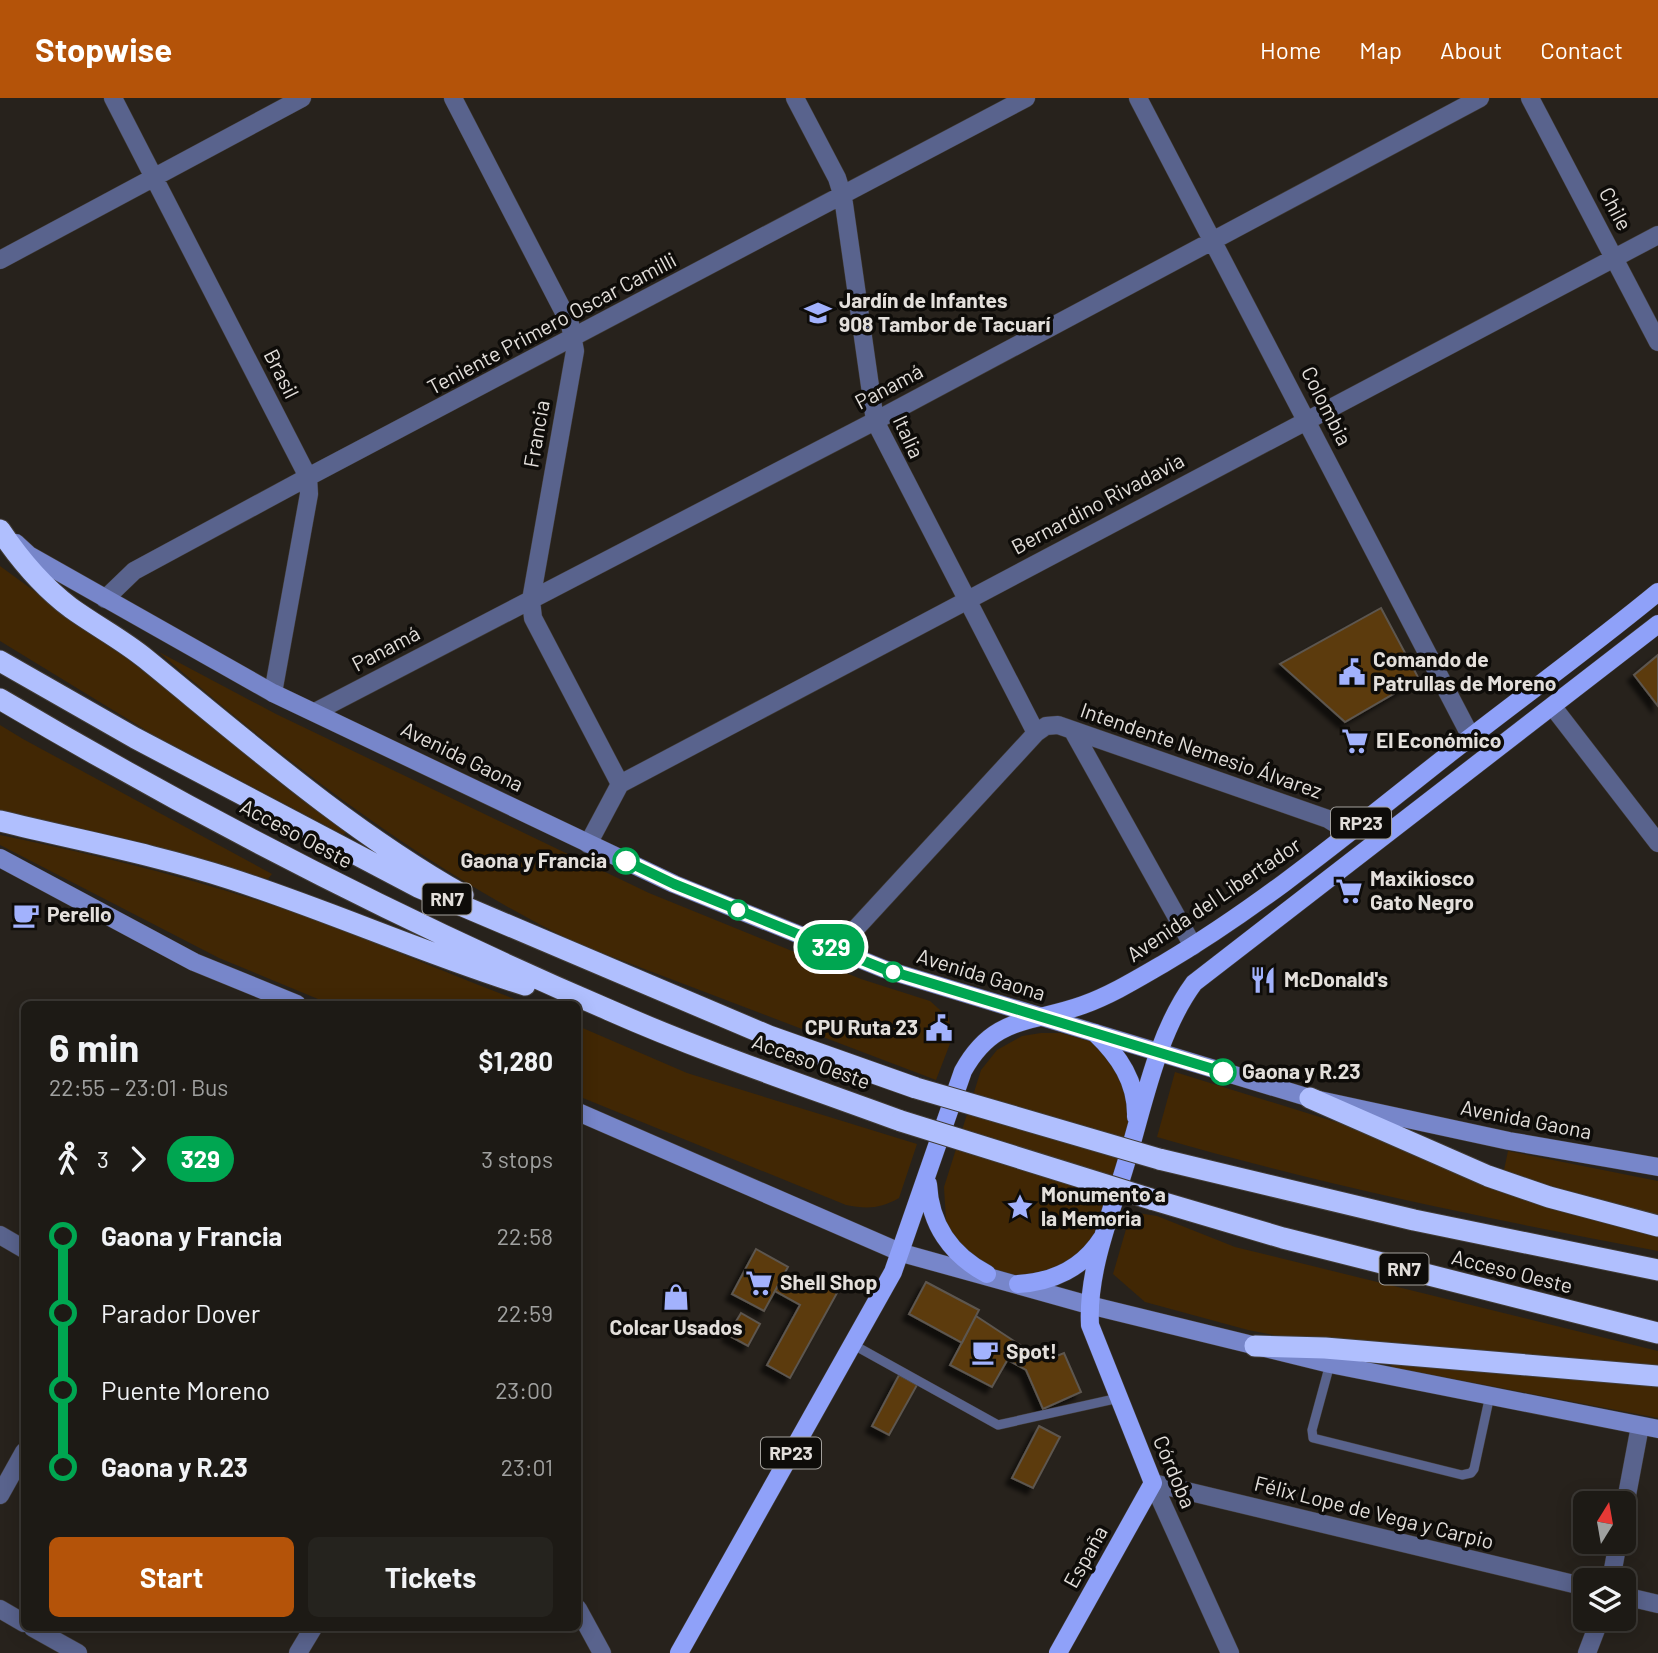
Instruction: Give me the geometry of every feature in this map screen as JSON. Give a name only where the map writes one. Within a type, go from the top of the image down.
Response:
[{"type":"highway","points":[[0,530],[26,568],[70,607],[144,658],[314,795],[411,863],[559,949]]},
{"type":"highway","name":"Acceso Oeste","points":[[0,661],[135,738],[418,887],[769,1036],[916,1088],[1159,1159],[1414,1220],[1658,1270]]},
{"type":"highway","name":"Acceso Oeste","points":[[0,699],[337,884],[609,1010],[710,1051],[901,1121],[1151,1199],[1322,1248],[1658,1333]]},
{"type":"highway","points":[[0,821],[113,845],[227,878],[374,929],[466,966],[580,1001]]},
{"type":"highway","points":[[581,1001],[609,1010]]},
{"type":"highway","points":[[1310,1098],[1488,1176],[1549,1197],[1658,1226]]},
{"type":"highway","points":[[1255,1346],[1325,1348],[1658,1376]]},
{"type":"main road","name":"Avenida Gaona","points":[[0,530],[29,555],[273,692],[674,884],[884,969],[1310,1098],[1509,1141],[1658,1167]]},
{"type":"main road","name":"Avenida del Libertador","points":[[679,1653],[902,1253],[963,1071],[973,1053],[985,1040],[1017,1021],[1042,1017],[1103,997],[1194,946],[1272,892],[1658,592]]},
{"type":"main road","name":"RP23","points":[[1089,1305],[1106,1232],[1161,1052],[1174,1017],[1194,983],[1658,624]]},
{"type":"main road","points":[[0,858],[194,962],[275,1001]]},
{"type":"main road","points":[[1095,1033],[1120,1060],[1129,1077],[1135,1103],[1136,1131]]},
{"type":"main road","points":[[581,1113],[902,1253],[987,1274],[1089,1305],[1330,1364],[1649,1427]]},
{"type":"main road","points":[[929,1173],[933,1214],[945,1239],[963,1259],[987,1274]]},
{"type":"main road","points":[[1018,1284],[1044,1281],[1069,1270],[1090,1254],[1106,1232]]},
{"type":"main road","name":"Córdoba","points":[[1089,1305],[1090,1325],[1153,1483]]},
{"type":"main road","name":"España","points":[[1058,1653],[1153,1483]]},
{"type":"street","name":"Brasil","points":[[113,98],[308,477]]},
{"type":"street","points":[[0,260],[302,98]]},
{"type":"street","name":"Francia","points":[[453,98],[570,324],[574,338],[575,351],[531,600],[533,618],[620,784]]},
{"type":"street","name":"Italia","points":[[795,98],[843,197],[875,421],[1036,733]]},
{"type":"street","name":"Teniente Primero Oscar Camilli","points":[[105,599],[134,571],[1026,98]]},
{"type":"street","name":"Colombia","points":[[1138,98],[1471,737]]},
{"type":"street","name":"Panamá","points":[[317,711],[875,421],[1480,98]]},
{"type":"street","name":"Chile","points":[[1530,98],[1658,342]]},
{"type":"street","name":"Bernardino Rivadavia","points":[[620,784],[1306,418],[1658,234]]},
{"type":"street","points":[[273,692],[309,494],[308,477]]},
{"type":"street","points":[[1553,707],[1658,843]]},
{"type":"street","name":"Intendente Nemesio Álvarez","points":[[1036,733],[1046,726],[1058,725],[1328,819],[1349,832]]},
{"type":"street","points":[[1073,731],[1194,946]]},
{"type":"street","points":[[836,949],[1036,733]]},
{"type":"street","points":[[588,844],[620,784]]},
{"type":"street","points":[[0,1235],[21,1247]]},
{"type":"street","points":[[1630,1491],[1649,1427]]},
{"type":"street","points":[[0,1495],[21,1457]]},
{"type":"street","name":"Félix Lope de Vega y Carpio","points":[[1153,1483],[1573,1584]]},
{"type":"street","name":"Córdoba","points":[[1153,1483],[1230,1653]]},
{"type":"street","points":[[1636,1599],[1658,1604]]},
{"type":"street","points":[[0,1609],[21,1621]]},
{"type":"street","points":[[581,1614],[602,1653]]},
{"type":"street","points":[[38,1631],[78,1653]]},
{"type":"street","points":[[298,1653],[311,1631]]},
{"type":"street","points":[[1587,1653],[1595,1631]]},
{"type":"lane","points":[[852,1344],[998,1425],[1119,1398]]},
{"type":"lane","points":[[1330,1364],[1312,1430],[1313,1438],[1462,1475],[1471,1473],[1474,1469],[1490,1395]]},
{"type":"shaded area","points":[[0,566],[171,691],[286,788],[346,831],[344,835],[152,734],[0,641]]},
{"type":"shaded area","points":[[159,652],[276,714],[649,893],[861,979],[930,1001],[949,1018],[951,1041],[936,1080],[576,943],[520,914],[411,847],[307,774]]},
{"type":"shaded area","points":[[0,725],[272,874],[268,879],[94,832],[0,813]]},
{"type":"shaded area","points":[[0,835],[133,865],[264,902],[520,1001],[323,1001],[219,958],[0,845]]},
{"type":"shaded area","points":[[581,1027],[687,1073],[917,1144],[899,1198],[873,1207],[846,1205],[581,1097]]},
{"type":"shaded area","points":[[1061,1033],[1096,1043],[1120,1070],[1131,1118],[1095,1238],[1084,1253],[1033,1278],[996,1273],[956,1241],[946,1221],[944,1187],[981,1070],[997,1050],[1022,1036]]},
{"type":"shaded area","points":[[1175,1072],[1339,1123],[1508,1194],[1658,1234],[1658,1251],[1406,1200],[1281,1171],[1157,1137]]},
{"type":"shaded area","points":[[1508,1151],[1658,1181],[1658,1216],[1539,1186],[1504,1170]]},
{"type":"shaded area","points":[[1131,1212],[1157,1216],[1235,1247],[1658,1351],[1658,1366],[1299,1340],[1248,1330],[1145,1302],[1113,1274]]},
{"type":"shaded area","points":[[1392,1363],[1658,1385],[1658,1418],[1391,1367]]},
{"type":"building","name":"Comando de Patrullas de Moreno","points":[[1381,608],[1419,679],[1345,722],[1280,664]]},
{"type":"building","points":[[1658,655],[1658,706],[1634,675]]},
{"type":"building","name":"Shell Shop","points":[[756,1249],[788,1267],[764,1311],[732,1294]]},
{"type":"building","points":[[784,1275],[810,1289],[815,1281],[837,1293],[790,1378],[767,1365],[800,1305],[775,1291]]},
{"type":"building","points":[[926,1282],[979,1310],[962,1343],[909,1314]]},
{"type":"building","points":[[741,1313],[760,1324],[748,1346],[728,1335]]},
{"type":"building","name":"Spot!","points":[[976,1316],[1017,1343],[992,1387],[950,1365]]},
{"type":"building","points":[[1017,1343],[1047,1360],[1064,1353],[1081,1392],[1043,1409],[1026,1370],[1008,1360]]},
{"type":"building","points":[[899,1375],[917,1385],[889,1435],[872,1426]]},
{"type":"building","points":[[1039,1426],[1060,1437],[1033,1488],[1012,1478]]},
{"type":"bus line","name":"329","points":[[626,861],[674,884],[884,969],[1223,1072]]},
{"type":"place","name":"Jardín de Infantes 908 Tambor de Tacuarí","points":[[818,313]]},
{"type":"place","name":"Comando de Patrullas de Moreno","points":[[1352,672]]},
{"type":"place","name":"El Económico","points":[[1355,741]]},
{"type":"place","name":"Gaona y Francia","points":[[626,861]]},
{"type":"place","name":"Maxikiosco Gato Negro","points":[[1349,891]]},
{"type":"place","name":"Perello","points":[[26,915]]},
{"type":"place","name":"McDonald's","points":[[1263,980]]},
{"type":"place","name":"CPU Ruta 23","points":[[939,1028]]},
{"type":"place","name":"Gaona y R.23","points":[[1223,1072]]},
{"type":"place","name":"Monumento a la Memoria","points":[[1020,1207]]},
{"type":"place","name":"Shell Shop","points":[[759,1283]]},
{"type":"place","name":"Colcar Usados","points":[[676,1297]]},
{"type":"place","name":"Spot!","points":[[985,1352]]}]
